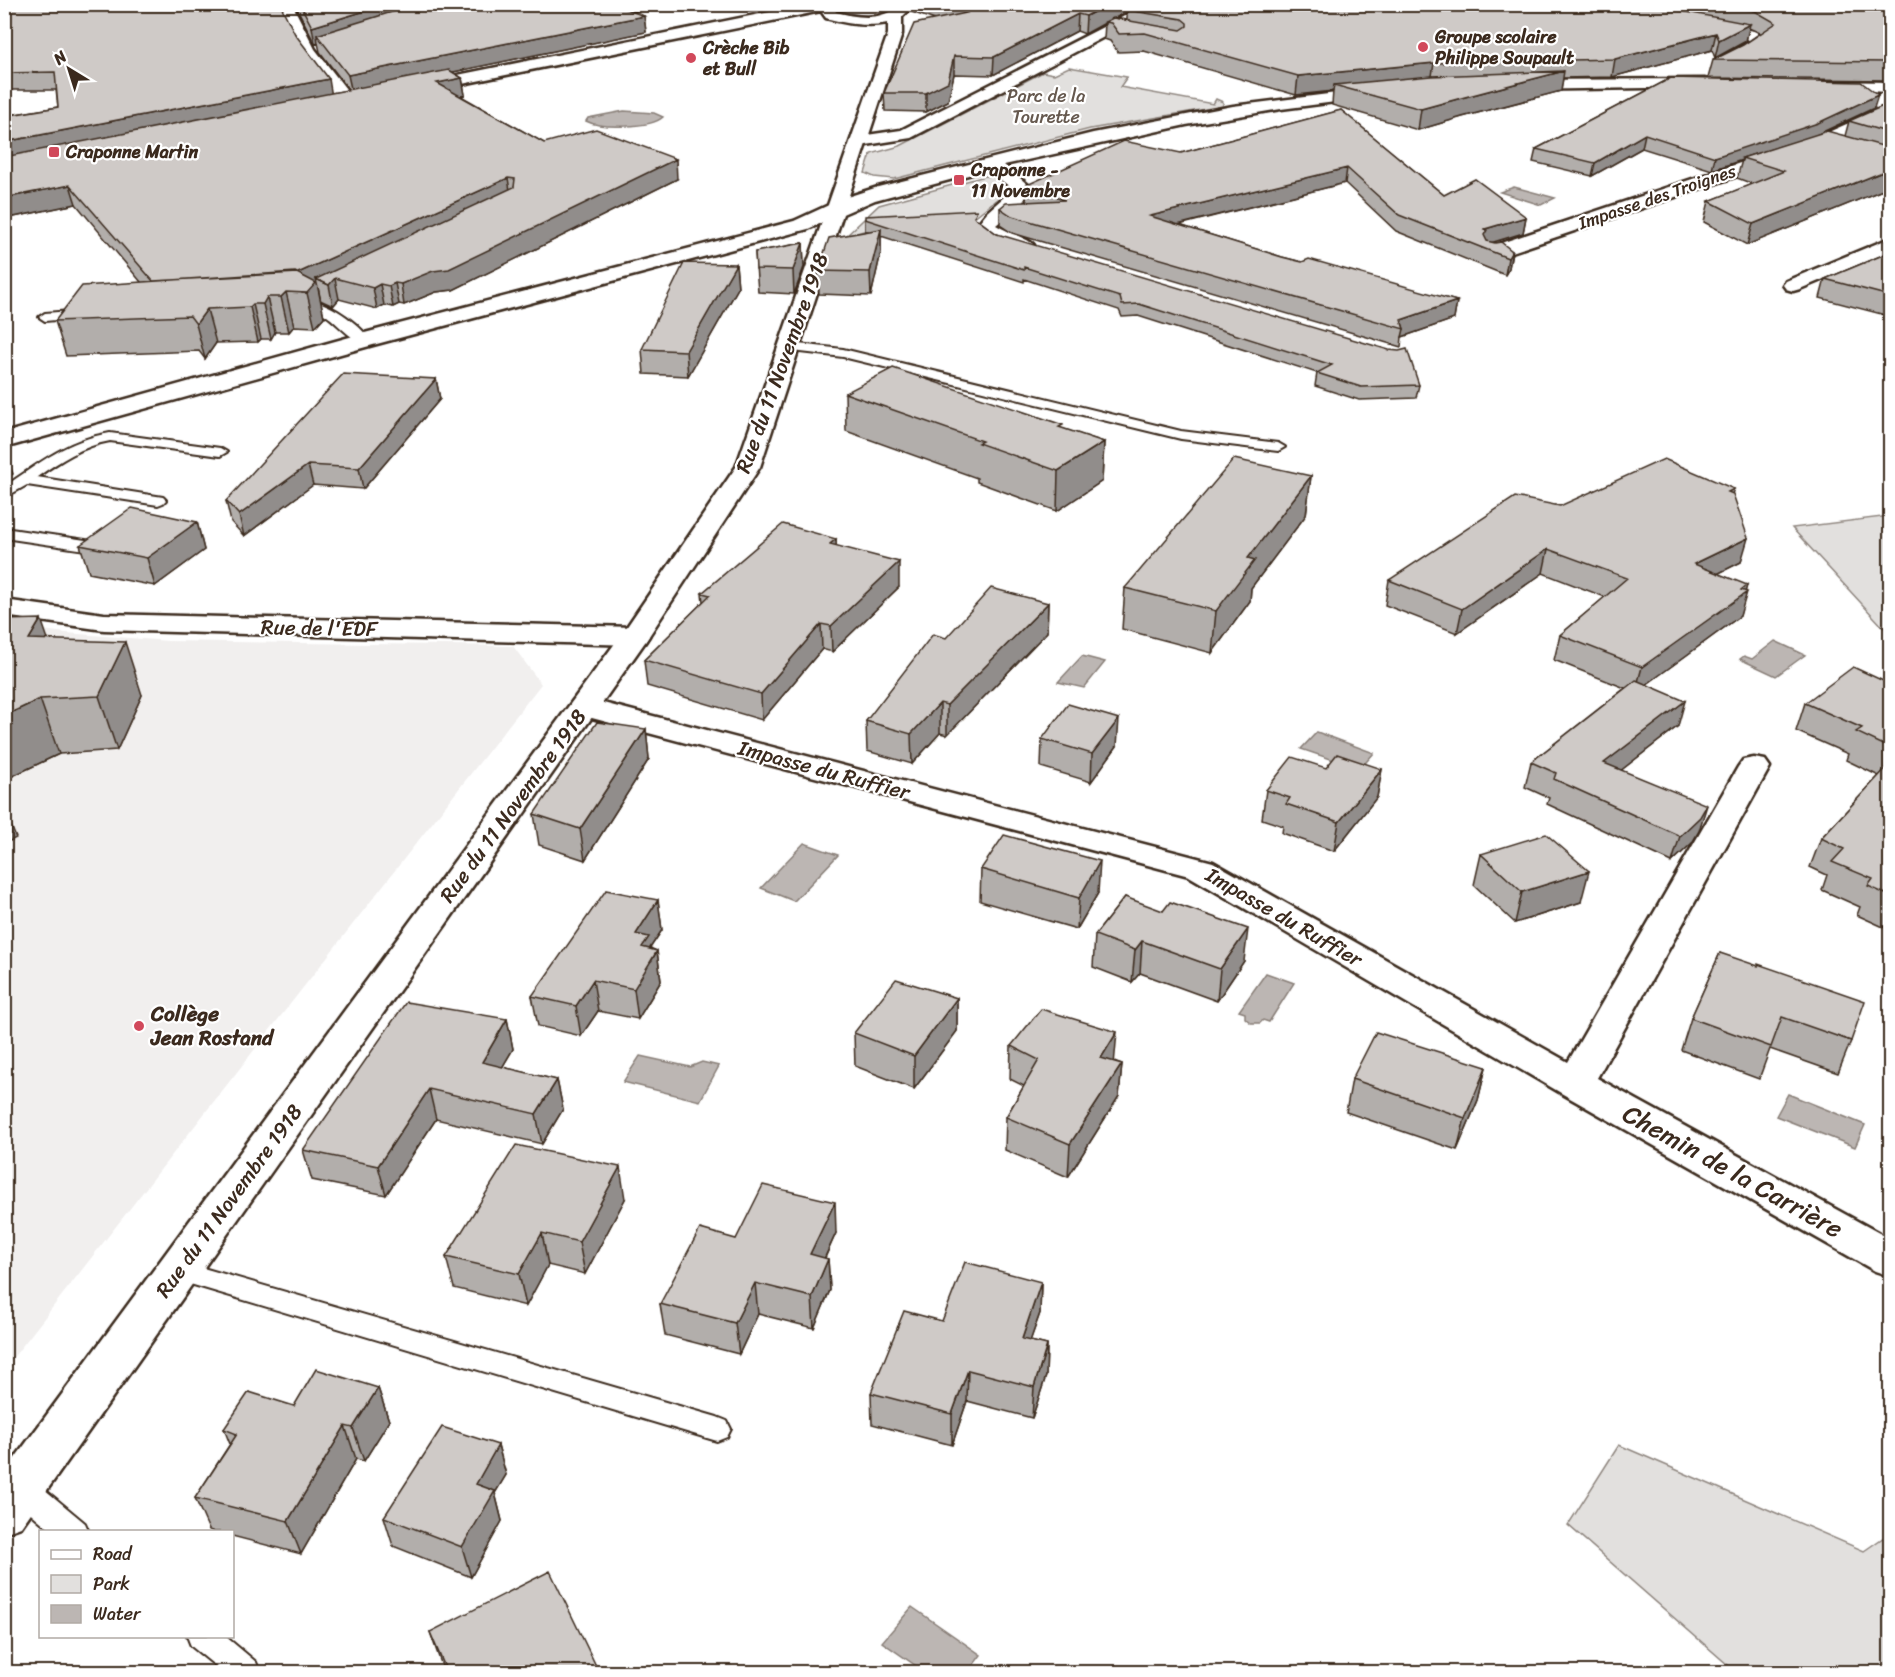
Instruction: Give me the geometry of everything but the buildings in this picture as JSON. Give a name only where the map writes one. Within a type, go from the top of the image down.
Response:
[{"type":"street","points":[[285,4],[314,48],[354,100],[326,106]]},
{"type":"street","points":[[860,141],[905,134],[1160,4]]},
{"type":"street","points":[[861,20],[897,7]]},
{"type":"street","name":"Rue du 11 Novembre 1918","points":[[13,1500],[635,636],[748,467],[895,34],[897,7]]},
{"type":"street","points":[[406,90],[774,16],[832,8],[895,34]]},
{"type":"street","points":[[1500,86],[1706,73],[1761,40],[1750,34],[1683,22]]},
{"type":"street","points":[[1706,73],[1723,84]]},
{"type":"street","points":[[1812,86],[1863,87],[1889,83]]},
{"type":"street","name":"Impasse des Troignes","points":[[1493,252],[1821,142],[1885,113],[1884,106],[1863,87]]},
{"type":"street","points":[[4,441],[365,340],[801,225],[867,196],[991,164],[1160,124],[1274,105],[1391,92]]},
{"type":"street","points":[[1821,142],[1851,151]]},
{"type":"street","points":[[991,164],[1023,188],[1019,197],[990,218],[985,227],[1004,239],[1038,249]]},
{"type":"street","points":[[1793,285],[1890,244]]},
{"type":"street","name":"Rue de l'EDF","points":[[4,608],[104,622],[635,636]]},
{"type":"street","name":"Impasse du Ruffier","points":[[584,707],[1201,869],[1575,1083]]},
{"type":"street","points":[[1575,1083],[1754,767]]},
{"type":"street","name":"Chemin de la Carrière","points":[[1575,1083],[1890,1259]]},
{"type":"lane","points":[[1109,30],[1129,34]]},
{"type":"lane","points":[[281,302],[305,300],[326,290]]},
{"type":"lane","points":[[305,300],[326,309],[365,340]]},
{"type":"lane","points":[[45,317],[92,314]]},
{"type":"lane","points":[[789,347],[843,353],[1181,435],[1278,447]]},
{"type":"lane","points":[[4,494],[71,448],[92,439],[110,437],[220,452]]},
{"type":"lane","points":[[26,480],[158,500]]},
{"type":"lane","points":[[4,533],[106,549]]},
{"type":"lane","points":[[179,1271],[717,1429]]},
{"type":"lane","points":[[13,1500],[71,1530]]},
{"type":"lane","points":[[204,1638],[245,1672]]},
{"type":"shaded area","name":"Collège Jean Rostand","points":[[5,625],[66,633],[168,641],[513,646],[541,684],[5,1368]]},
{"type":"green space","name":"Parc de la Tourette","points":[[1069,67],[1127,77],[1120,87],[1213,104],[1216,99],[1223,102],[1223,106],[1090,129],[894,179],[874,177],[865,173],[871,154],[900,146],[1043,72],[1054,74]]},
{"type":"green space","name":"Parc de la Tourette","points":[[985,176],[995,177],[1011,188],[973,218],[892,223],[846,236],[879,205]]},
{"type":"green space","points":[[1890,516],[1890,632],[1792,528]]},
{"type":"green space","points":[[1619,1445],[1864,1551],[1890,1533],[1890,1672],[1736,1672],[1568,1525]]},
{"type":"water","points":[[624,111],[654,113],[663,117],[657,121],[626,126],[593,124],[586,121],[588,118]]},
{"type":"water","points":[[1514,187],[1555,198],[1541,205],[1500,192]]},
{"type":"water","points":[[1775,641],[1805,655],[1776,676],[1740,659],[1744,656],[1752,659]]},
{"type":"water","points":[[1082,656],[1105,662],[1084,688],[1058,682]]},
{"type":"water","points":[[1317,732],[1374,753],[1360,769],[1301,749]]},
{"type":"water","points":[[804,843],[838,855],[794,901],[761,888]]},
{"type":"water","points":[[1266,973],[1294,983],[1269,1022],[1263,1020],[1260,1023],[1251,1023],[1245,1018],[1245,1013],[1239,1011]]},
{"type":"water","points":[[640,1056],[690,1067],[702,1062],[719,1066],[700,1101],[623,1082]]},
{"type":"water","points":[[1788,1094],[1865,1125],[1855,1147],[1776,1116]]},
{"type":"water","points":[[912,1607],[981,1655],[968,1672],[925,1672],[882,1642]]},
{"type":"place","name":"Groupe scolaire Philippe Soupault","points":[[1423,47]]},
{"type":"place","name":"Crèche Bib et Bull","points":[[691,58]]},
{"type":"place","name":"Craponne Martin","points":[[54,152]]},
{"type":"place","name":"Craponne - 11 Novembre","points":[[959,180]]},
{"type":"place","name":"Collège Jean Rostand","points":[[139,1026]]}]
